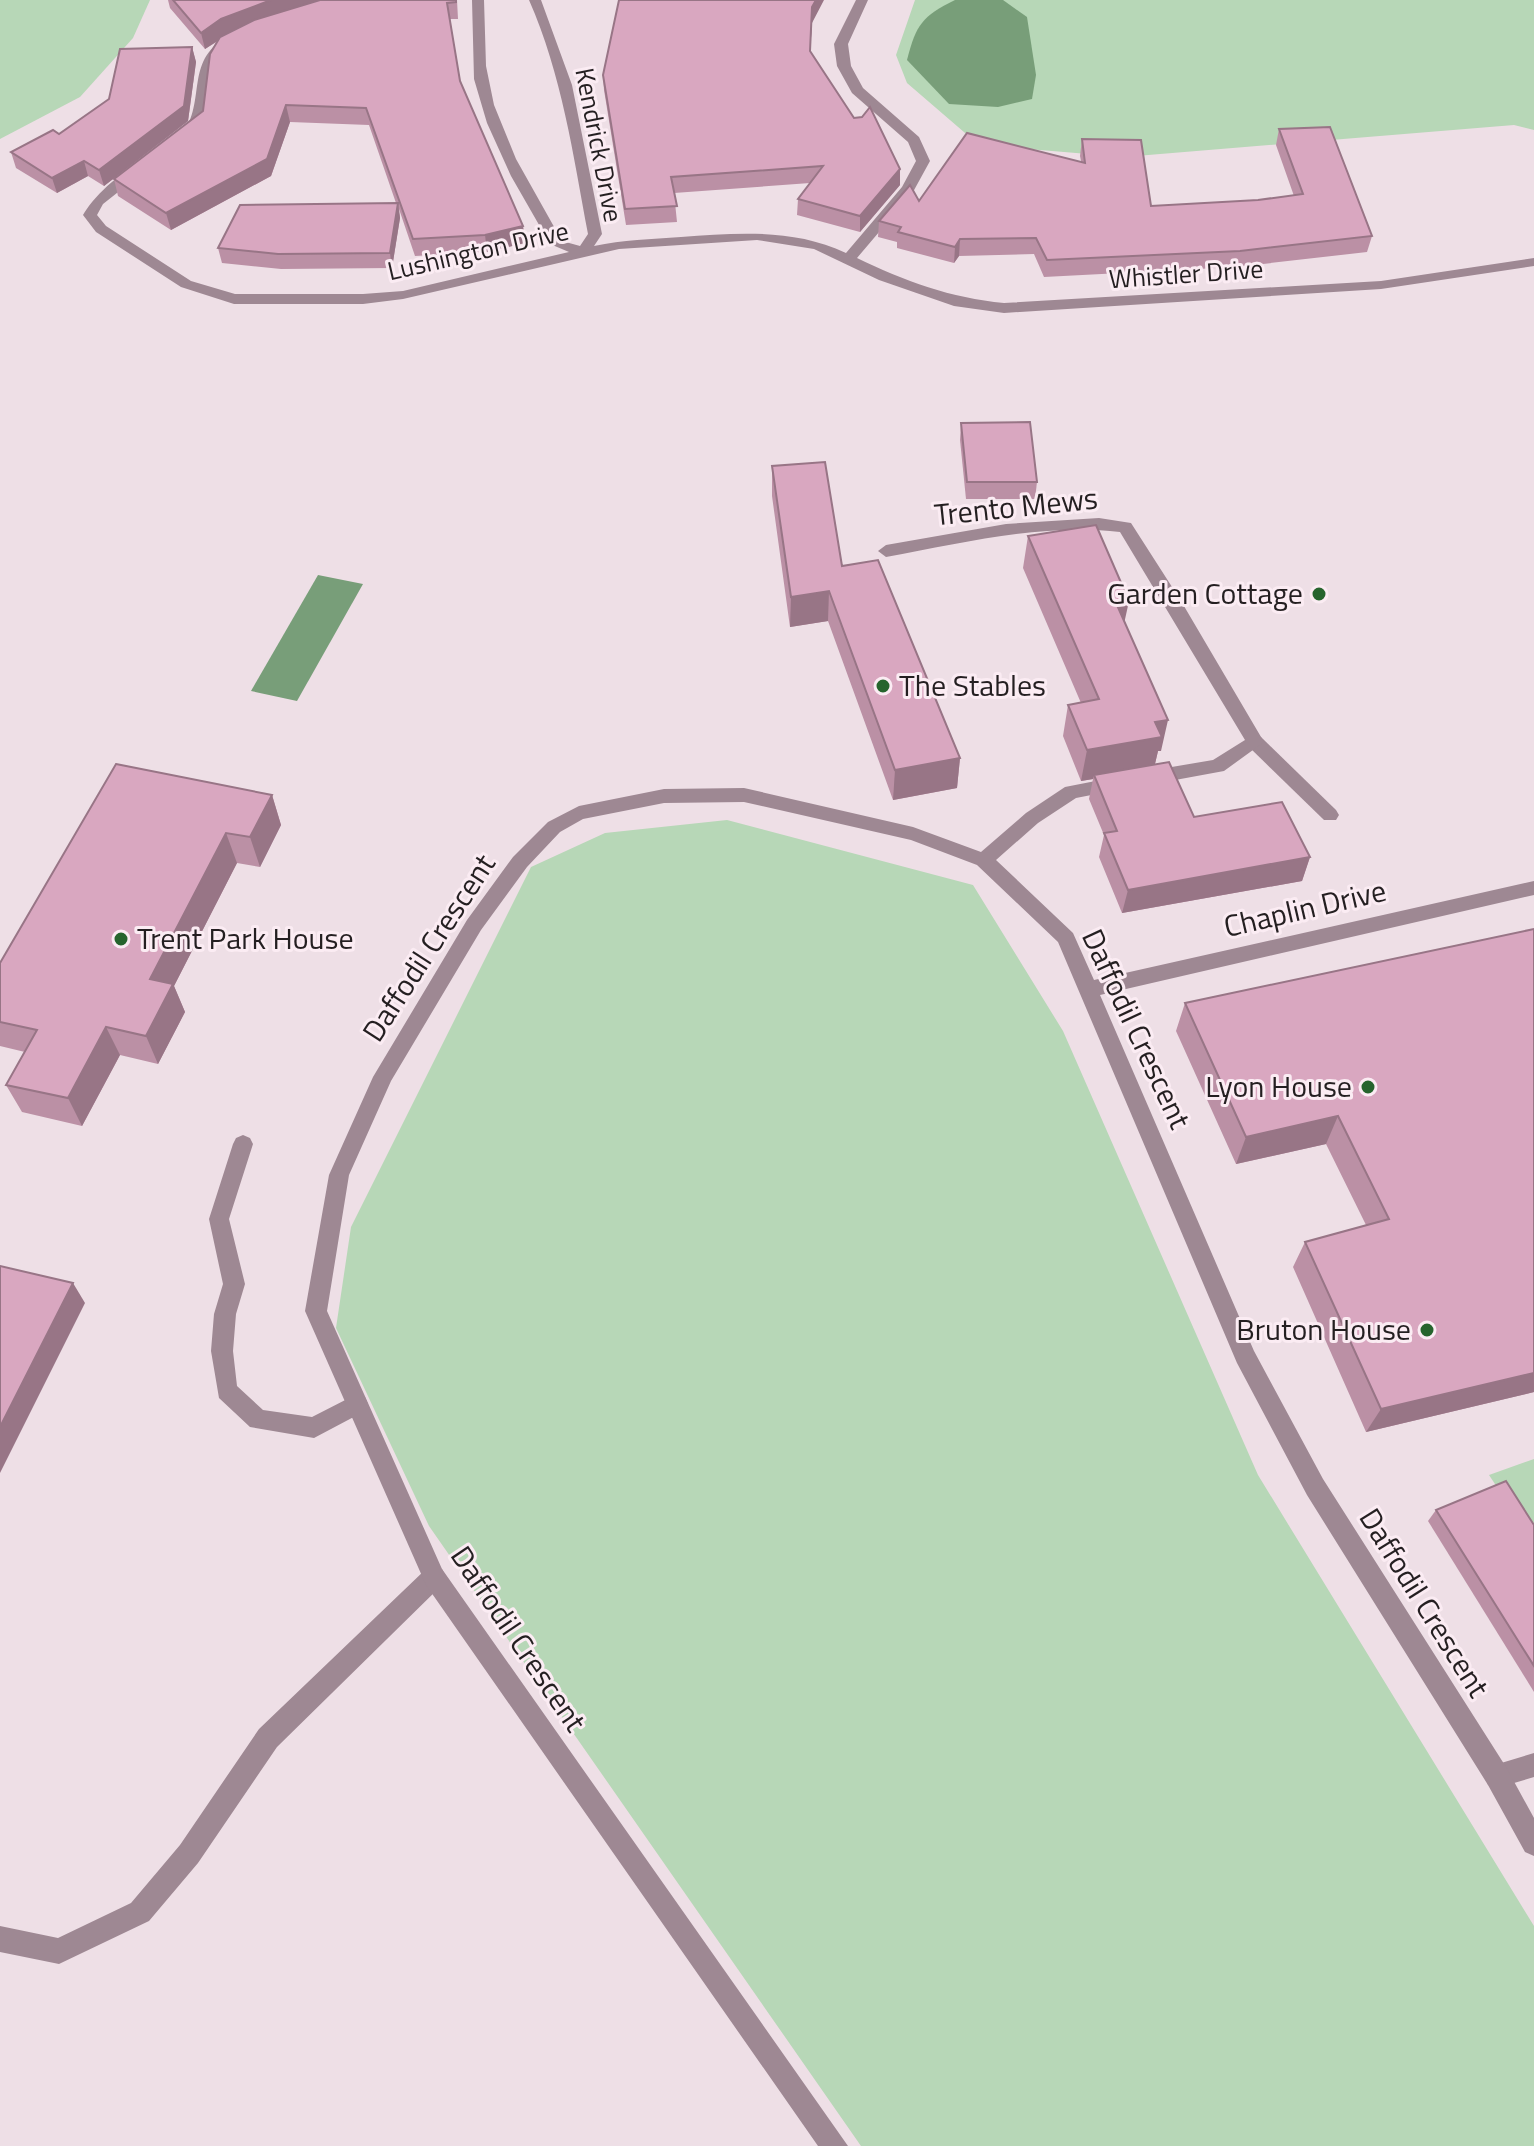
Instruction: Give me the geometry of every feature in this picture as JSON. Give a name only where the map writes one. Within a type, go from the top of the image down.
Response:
[{"type":"street","name":"Kendrick Drive","points":[[478,0],[478,36],[487,106],[522,187],[557,244],[583,252],[595,234],[578,139],[548,26],[535,0]]},
{"type":"street","points":[[849,258],[908,189],[923,161],[914,140],[857,90],[844,66],[841,44],[862,0]]},
{"type":"street","points":[[180,141],[198,125],[208,58],[216,48],[239,37]]},
{"type":"street","name":"Lushington Drive","points":[[145,164],[97,202],[90,215],[101,229],[186,284],[234,299],[363,299],[403,295],[619,245],[757,236],[818,245],[849,258]]},
{"type":"street","name":"Whistler Drive","points":[[849,258],[916,290],[959,303],[1004,308],[1381,285],[1534,262]]},
{"type":"street","name":"Trento Mews","points":[[886,551],[1036,527],[1097,522],[1125,527],[1175,605],[1255,742]]},
{"type":"street","points":[[984,860],[1032,818],[1071,792],[1218,766],[1255,742],[1330,815]]},
{"type":"street","name":"Daffodil Crescent","points":[[834,2146],[434,1577],[316,1311],[339,1175],[383,1077],[474,925],[520,862],[554,827],[579,813],[649,798],[744,795],[913,834],[984,860],[1066,938],[1245,1356],[1315,1487],[1497,1776],[1534,1843]]},
{"type":"street","name":"Chaplin Drive","points":[[1090,989],[1534,888]]},
{"type":"street","points":[[243,1144],[219,1219],[234,1284],[225,1314],[222,1351],[227,1391],[258,1420],[314,1428],[357,1404]]},
{"type":"street","points":[[0,1939],[59,1951],[140,1912],[189,1854],[268,1738],[434,1577]]},
{"type":"street","points":[[1497,1776],[1534,1765]]},
{"type":"shaded area","points":[[0,0],[150,0],[133,38],[80,97],[0,139]]},
{"type":"shaded area","points":[[915,0],[1534,0],[1534,130],[1514,125],[1124,157],[979,145],[907,83],[896,55]]},
{"type":"shaded area","points":[[955,0],[1003,0],[1027,17],[1036,75],[1032,99],[998,107],[949,104],[907,60],[922,23],[935,11]]},
{"type":"shaded area","points":[[318,575],[363,584],[297,701],[251,691]]},
{"type":"shaded area","points":[[727,820],[973,885],[1063,1031],[1258,1475],[1534,1926],[1534,2146],[861,2146],[429,1526],[336,1328],[351,1227],[531,867],[605,833]]},
{"type":"shaded area","points":[[1534,1459],[1534,1543],[1489,1475]]},
{"type":"building","points":[[173,0],[271,0],[221,19],[201,33]]},
{"type":"building","points":[[320,0],[456,0],[447,3],[460,81],[523,226],[485,235],[413,239],[366,108],[286,105],[267,159],[166,213],[114,179],[203,111],[210,54],[220,37],[254,20]]},
{"type":"building","points":[[619,0],[816,0],[812,7],[810,51],[854,118],[862,117],[870,107],[900,169],[860,216],[798,199],[823,166],[671,177],[677,206],[625,209],[603,75]]},
{"type":"building","points":[[192,47],[184,106],[99,170],[84,161],[52,178],[11,152],[53,130],[59,134],[109,99],[120,49]]},
{"type":"building","points":[[1330,127],[1372,236],[1240,251],[1047,260],[1036,238],[960,239],[955,247],[898,232],[901,227],[879,221],[910,185],[919,201],[967,133],[1085,163],[1082,139],[1141,140],[1151,206],[1258,200],[1303,194],[1279,129]]},
{"type":"building","points":[[398,203],[390,253],[278,254],[218,248],[240,205]]},
{"type":"building","points":[[1030,422],[1037,482],[967,482],[961,423]]},
{"type":"building","points":[[825,462],[842,566],[878,560],[960,758],[895,770],[829,591],[791,597],[772,466]]},
{"type":"building","points":[[1096,525],[1129,601],[1117,605],[1168,720],[1155,722],[1162,737],[1087,750],[1068,705],[1099,699],[1028,536]]},
{"type":"building","points":[[1169,762],[1194,817],[1282,802],[1310,857],[1128,890],[1104,833],[1117,831],[1094,775]]},
{"type":"building","name":"Trent Park House","points":[[116,764],[272,795],[250,837],[226,833],[150,979],[173,984],[146,1036],[106,1027],[68,1098],[6,1085],[37,1030],[0,1022],[0,963]]},
{"type":"building","points":[[1534,929],[1534,1373],[1381,1409],[1305,1242],[1389,1219],[1338,1116],[1246,1137],[1185,1003]]},
{"type":"building","points":[[0,1266],[73,1283],[0,1427]]},
{"type":"building","points":[[1506,1481],[1534,1525],[1534,1666],[1436,1510]]},
{"type":"place","name":"Garden Cottage","points":[[1319,594]]},
{"type":"place","name":"The Stables","points":[[883,686]]},
{"type":"place","name":"Trent Park House","points":[[121,939]]},
{"type":"place","name":"Lyon House","points":[[1368,1087]]},
{"type":"place","name":"Bruton House","points":[[1427,1330]]}]
